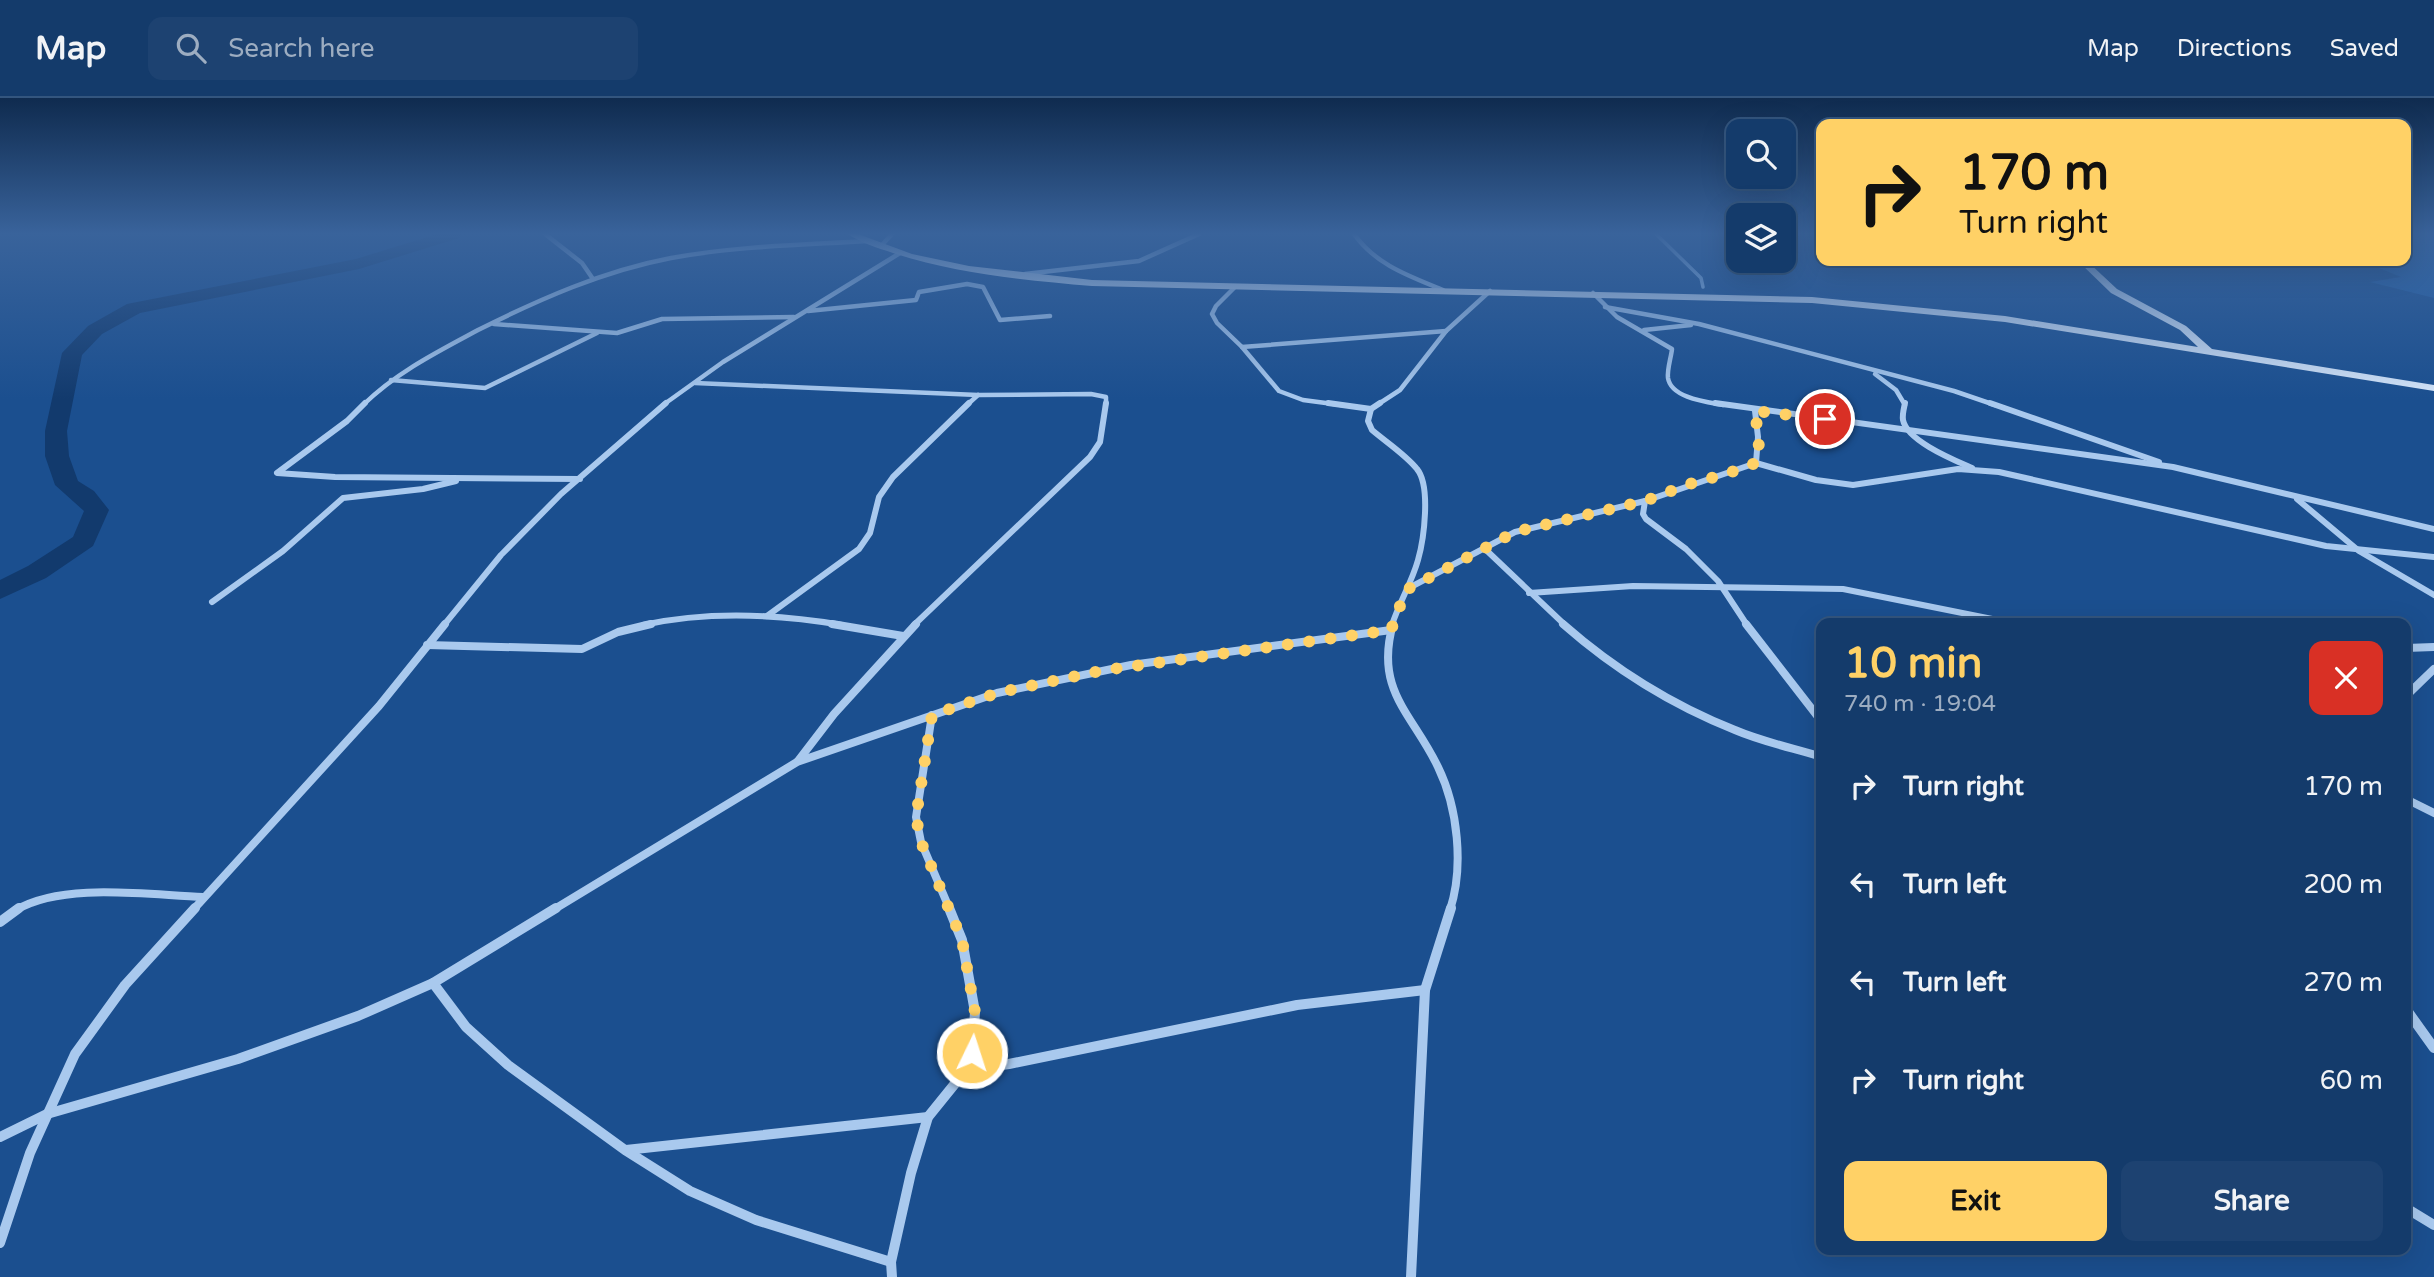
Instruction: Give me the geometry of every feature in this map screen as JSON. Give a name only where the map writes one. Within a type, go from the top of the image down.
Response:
[{"type":"street","points":[[568,289],[533,303],[390,380],[347,421],[277,473],[335,477],[581,479]]},
{"type":"street","points":[[1,1239],[30,1153],[47,1114],[82,1044],[125,985],[379,706],[509,546],[561,494],[659,408],[840,289]]},
{"type":"street","points":[[804,311],[916,300],[919,292],[937,289]]},
{"type":"street","points":[[984,289],[997,318],[1050,316]]},
{"type":"street","points":[[1233,289],[1212,314],[1217,323],[1242,347],[1279,391],[1289,396],[1371,409],[1400,390],[1446,331],[1490,291]]},
{"type":"street","points":[[1392,289],[1812,300],[1920,309],[2006,319],[2434,388]]},
{"type":"street","points":[[2112,289],[2183,328],[2208,351]]},
{"type":"street","points":[[1593,293],[1603,307],[1672,349],[1668,379],[1674,388],[1702,400],[1755,411],[2173,467]]},
{"type":"street","points":[[1603,307],[1699,324],[1972,397],[2173,467],[2434,528]]},
{"type":"street","points":[[493,324],[628,332],[662,319],[794,317]]},
{"type":"street","points":[[1643,330],[1699,324]]},
{"type":"street","points":[[1242,347],[1446,331]]},
{"type":"street","points":[[390,380],[485,388],[600,332]]},
{"type":"street","points":[[1871,371],[1902,396],[1905,404],[1902,413],[1909,430],[1953,460],[1976,469],[2359,551],[2434,557]]},
{"type":"street","points":[[695,383],[978,395],[1106,397],[1100,443],[1090,457],[903,636],[797,762]]},
{"type":"street","points":[[767,616],[859,549],[870,536],[880,494],[897,471],[978,395]]},
{"type":"street","points":[[1371,409],[1368,421],[1371,430],[1417,470],[1424,482],[1426,501],[1418,560],[1391,630],[1388,670],[1394,695],[1439,768],[1452,811],[1458,853],[1454,899],[1425,990],[1411,1277]]},
{"type":"street","points":[[1755,411],[1759,443],[1756,463]]},
{"type":"street","points":[[1406,590],[1483,548],[1530,527],[1576,520],[1645,501],[1756,463],[1816,480],[1853,485],[1912,474],[1976,469]]},
{"type":"street","points":[[212,602],[283,551],[343,498],[423,489],[467,478]]},
{"type":"street","points":[[2294,497],[2359,551],[2434,596]]},
{"type":"street","points":[[1645,501],[1643,514],[1646,519],[1686,549],[1718,580],[1752,633],[1816,714]]},
{"type":"street","points":[[1483,548],[1573,634],[1637,681],[1732,729],[1816,755]]},
{"type":"street","points":[[1529,593],[1633,586],[1843,589],[1989,618]]},
{"type":"street","points":[[427,645],[582,649],[618,632],[681,617],[767,616],[810,620],[903,636]]},
{"type":"street","points":[[0,1137],[47,1114],[238,1059],[358,1016],[433,982],[797,762],[997,693],[1118,667],[1391,630]]},
{"type":"street","points":[[2411,648],[2434,647]]},
{"type":"street","points":[[2411,688],[2434,669]]},
{"type":"street","points":[[892,1277],[891,1262],[911,1173],[928,1117],[967,1070],[972,1053],[975,1012],[962,940],[921,842],[916,817],[932,715]]},
{"type":"street","points":[[2411,802],[2434,813]]},
{"type":"street","points":[[0,922],[17,907],[64,892],[203,897]]},
{"type":"street","points":[[433,982],[466,1027],[508,1065],[625,1150],[690,1191],[756,1220],[891,1262]]},
{"type":"street","points":[[967,1070],[1009,1064],[1297,1005],[1425,990]]},
{"type":"street","points":[[2411,1016],[2434,1048]]},
{"type":"street","points":[[625,1150],[928,1117]]},
{"type":"street","points":[[2411,1211],[2434,1225]]},
{"type":"shaded area","points":[[2398,289],[2434,289],[2434,298]]},
{"type":"waterway","points":[[0,591],[37,572],[84,541],[97,510],[85,496],[67,485],[57,456],[56,431],[72,353],[95,330],[134,308],[231,289]]},
{"type":"route","points":[[972,1053],[975,1012],[962,940],[921,842],[916,817],[932,715],[997,693],[1055,679],[1131,665],[1391,630],[1398,605],[1406,590],[1515,532],[1576,520],[1645,501],[1756,463],[1759,435],[1755,411],[1825,419]]}]
